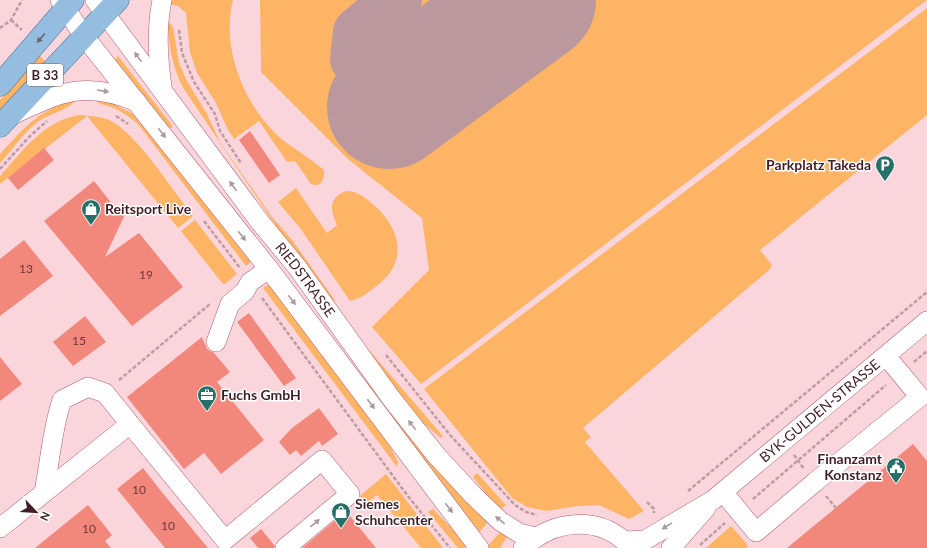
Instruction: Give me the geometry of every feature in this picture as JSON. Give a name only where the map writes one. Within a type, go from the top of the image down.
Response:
[{"type":"main road","name":"B 33","points":[[0,85],[66,3]]},
{"type":"main road","name":"B 33","points":[[4,121],[83,35],[106,5]]},
{"type":"street","points":[[162,0],[158,29],[158,50],[162,89]]},
{"type":"street","name":"RIEDSTRASSE","points":[[66,3],[83,35],[138,102],[269,269],[479,548]]},
{"type":"street","name":"RIEDSTRASSE","points":[[106,5],[162,89],[265,228],[297,267],[391,398],[436,455],[473,495],[500,521],[519,533],[529,542]]},
{"type":"street","points":[[4,121],[42,101],[66,92],[81,90],[111,92],[138,102]]},
{"type":"street","points":[[216,342],[230,304],[245,292],[250,282],[269,269]]},
{"type":"street","name":"BYK-GULDEN-STRASSE","points":[[671,548],[718,496],[927,321]]},
{"type":"street","points":[[718,496],[739,511],[756,532],[920,397],[886,356]]},
{"type":"street","points":[[44,492],[51,458],[56,417],[62,400],[88,387],[105,393],[228,544],[322,460],[350,494],[285,548]]},
{"type":"street","points":[[0,528],[130,424]]},
{"type":"street","name":"BYK-GULDEN-STRASSE","points":[[628,544],[645,540],[718,496]]},
{"type":"street","points":[[529,542],[557,527],[581,524],[604,529],[628,544]]},
{"type":"path","points":[[0,28],[11,20],[22,0]]},
{"type":"path","points":[[178,26],[182,53],[194,82],[215,114],[220,131],[242,163]]},
{"type":"path","points":[[112,113],[131,126]]},
{"type":"path","points":[[0,169],[48,120]]},
{"type":"path","points":[[250,282],[407,495],[450,548]]},
{"type":"path","points":[[682,496],[927,292]]},
{"type":"path","points":[[105,393],[216,299]]},
{"type":"path","points":[[697,548],[927,351]]},
{"type":"path","points":[[385,355],[450,435],[515,505],[526,512],[539,515]]},
{"type":"path","points":[[647,502],[654,509],[654,518],[660,514]]},
{"type":"shaded area","points":[[171,0],[233,0],[230,18],[230,36],[238,73],[245,90],[254,107],[277,135],[324,170],[324,177],[320,184],[311,184],[295,161],[287,162],[259,121],[234,139],[227,128],[216,103],[197,73],[190,52],[186,13],[178,6],[170,4]]},
{"type":"shaded area","points":[[260,0],[927,0],[421,384],[372,327],[429,270],[422,218],[348,159],[261,72]]},
{"type":"shaded area","points":[[927,8],[927,115],[760,250],[772,265],[769,270],[583,428],[591,437],[585,442],[644,511],[629,519],[599,505],[578,506],[547,511],[527,507],[512,498],[424,389]]},
{"type":"shaded area","points":[[168,21],[173,27],[179,63],[187,81],[207,114],[220,142],[272,217],[293,241],[336,302],[330,299],[315,284],[182,86],[171,54]]},
{"type":"shaded area","points":[[38,54],[46,62],[0,111],[0,100]]},
{"type":"shaded area","points":[[118,56],[172,125],[172,128],[168,128],[114,60]]},
{"type":"shaded area","points":[[92,98],[115,105],[134,114],[254,259],[246,266],[138,124],[119,111],[100,104]]},
{"type":"shaded area","points":[[77,99],[68,107],[40,120],[30,128],[0,163],[0,154],[34,120],[52,109]]},
{"type":"shaded area","points":[[79,115],[94,116],[109,120],[119,126],[154,163],[193,216],[178,228],[87,116],[0,184],[0,176],[26,147],[44,130],[66,118]]},
{"type":"shaded area","points":[[296,188],[327,233],[337,225],[333,214],[332,205],[333,201],[340,194],[346,191],[354,192],[375,206],[391,226],[396,237],[398,248],[397,258],[385,279],[363,296],[350,301],[300,228],[278,202]]},
{"type":"shaded area","points":[[195,220],[237,274],[225,284],[223,284],[181,231]]},
{"type":"shaded area","points":[[267,285],[274,287],[384,435],[398,462],[397,467],[263,288]]},
{"type":"shaded area","points":[[369,350],[443,436],[441,438],[417,418],[371,360]]},
{"type":"shaded area","points":[[366,379],[488,522],[477,535],[368,385]]},
{"type":"shaded area","points":[[477,473],[506,505],[500,511],[473,477]]},
{"type":"shaded area","points":[[386,474],[443,548],[421,548],[377,495],[366,504],[360,496]]},
{"type":"shaded area","points":[[433,509],[467,544],[464,548],[458,548],[428,512]]},
{"type":"shaded area","points":[[731,526],[746,543],[748,548],[706,548]]},
{"type":"shaded area","points":[[500,532],[507,537],[500,548],[486,548]]},
{"type":"building","points":[[250,131],[280,175],[269,183],[239,140]]},
{"type":"building","points":[[44,148],[54,160],[18,190],[8,178]]},
{"type":"building","points":[[94,181],[117,210],[128,208],[105,257],[139,233],[183,287],[132,326],[44,221]]},
{"type":"building","points":[[24,240],[53,276],[0,316],[0,259]]},
{"type":"building","points":[[249,313],[296,378],[284,386],[237,322]]},
{"type":"building","points":[[85,316],[106,342],[73,366],[53,342]]},
{"type":"building","points":[[202,337],[207,349],[214,353],[230,372],[217,382],[264,440],[221,474],[204,453],[184,469],[127,397]]},
{"type":"building","points":[[0,357],[22,384],[0,401]]},
{"type":"building","points":[[319,408],[338,434],[322,446],[319,441],[301,456],[296,450],[290,455],[279,442],[292,428]]},
{"type":"building","name":"Finanzamt Konstanz","points":[[913,444],[927,461],[927,548],[787,548]]},
{"type":"building","points":[[143,468],[208,548],[165,548],[117,489]]},
{"type":"building","points":[[88,505],[112,535],[105,541],[111,548],[35,548]]},
{"type":"building","name":"Siemes Schuhcenter","points":[[346,511],[376,548],[302,548]]},
{"type":"building","points":[[261,529],[275,546],[274,548],[258,548],[250,538]]},
{"type":"taxiway","points":[[389,107],[355,59],[358,32],[397,0]]},
{"type":"runway","points":[[389,107],[534,0]]},
{"type":"place","name":"Parkplatz Takeda","points":[[885,182]]},
{"type":"place","name":"Reitsport Live","points":[[91,226]]},
{"type":"place","name":"Fuchs GmbH","points":[[207,412]]},
{"type":"place","name":"Finanzamt Konstanz","points":[[896,484]]},
{"type":"place","name":"Siemes Schuhcenter","points":[[341,529]]}]
